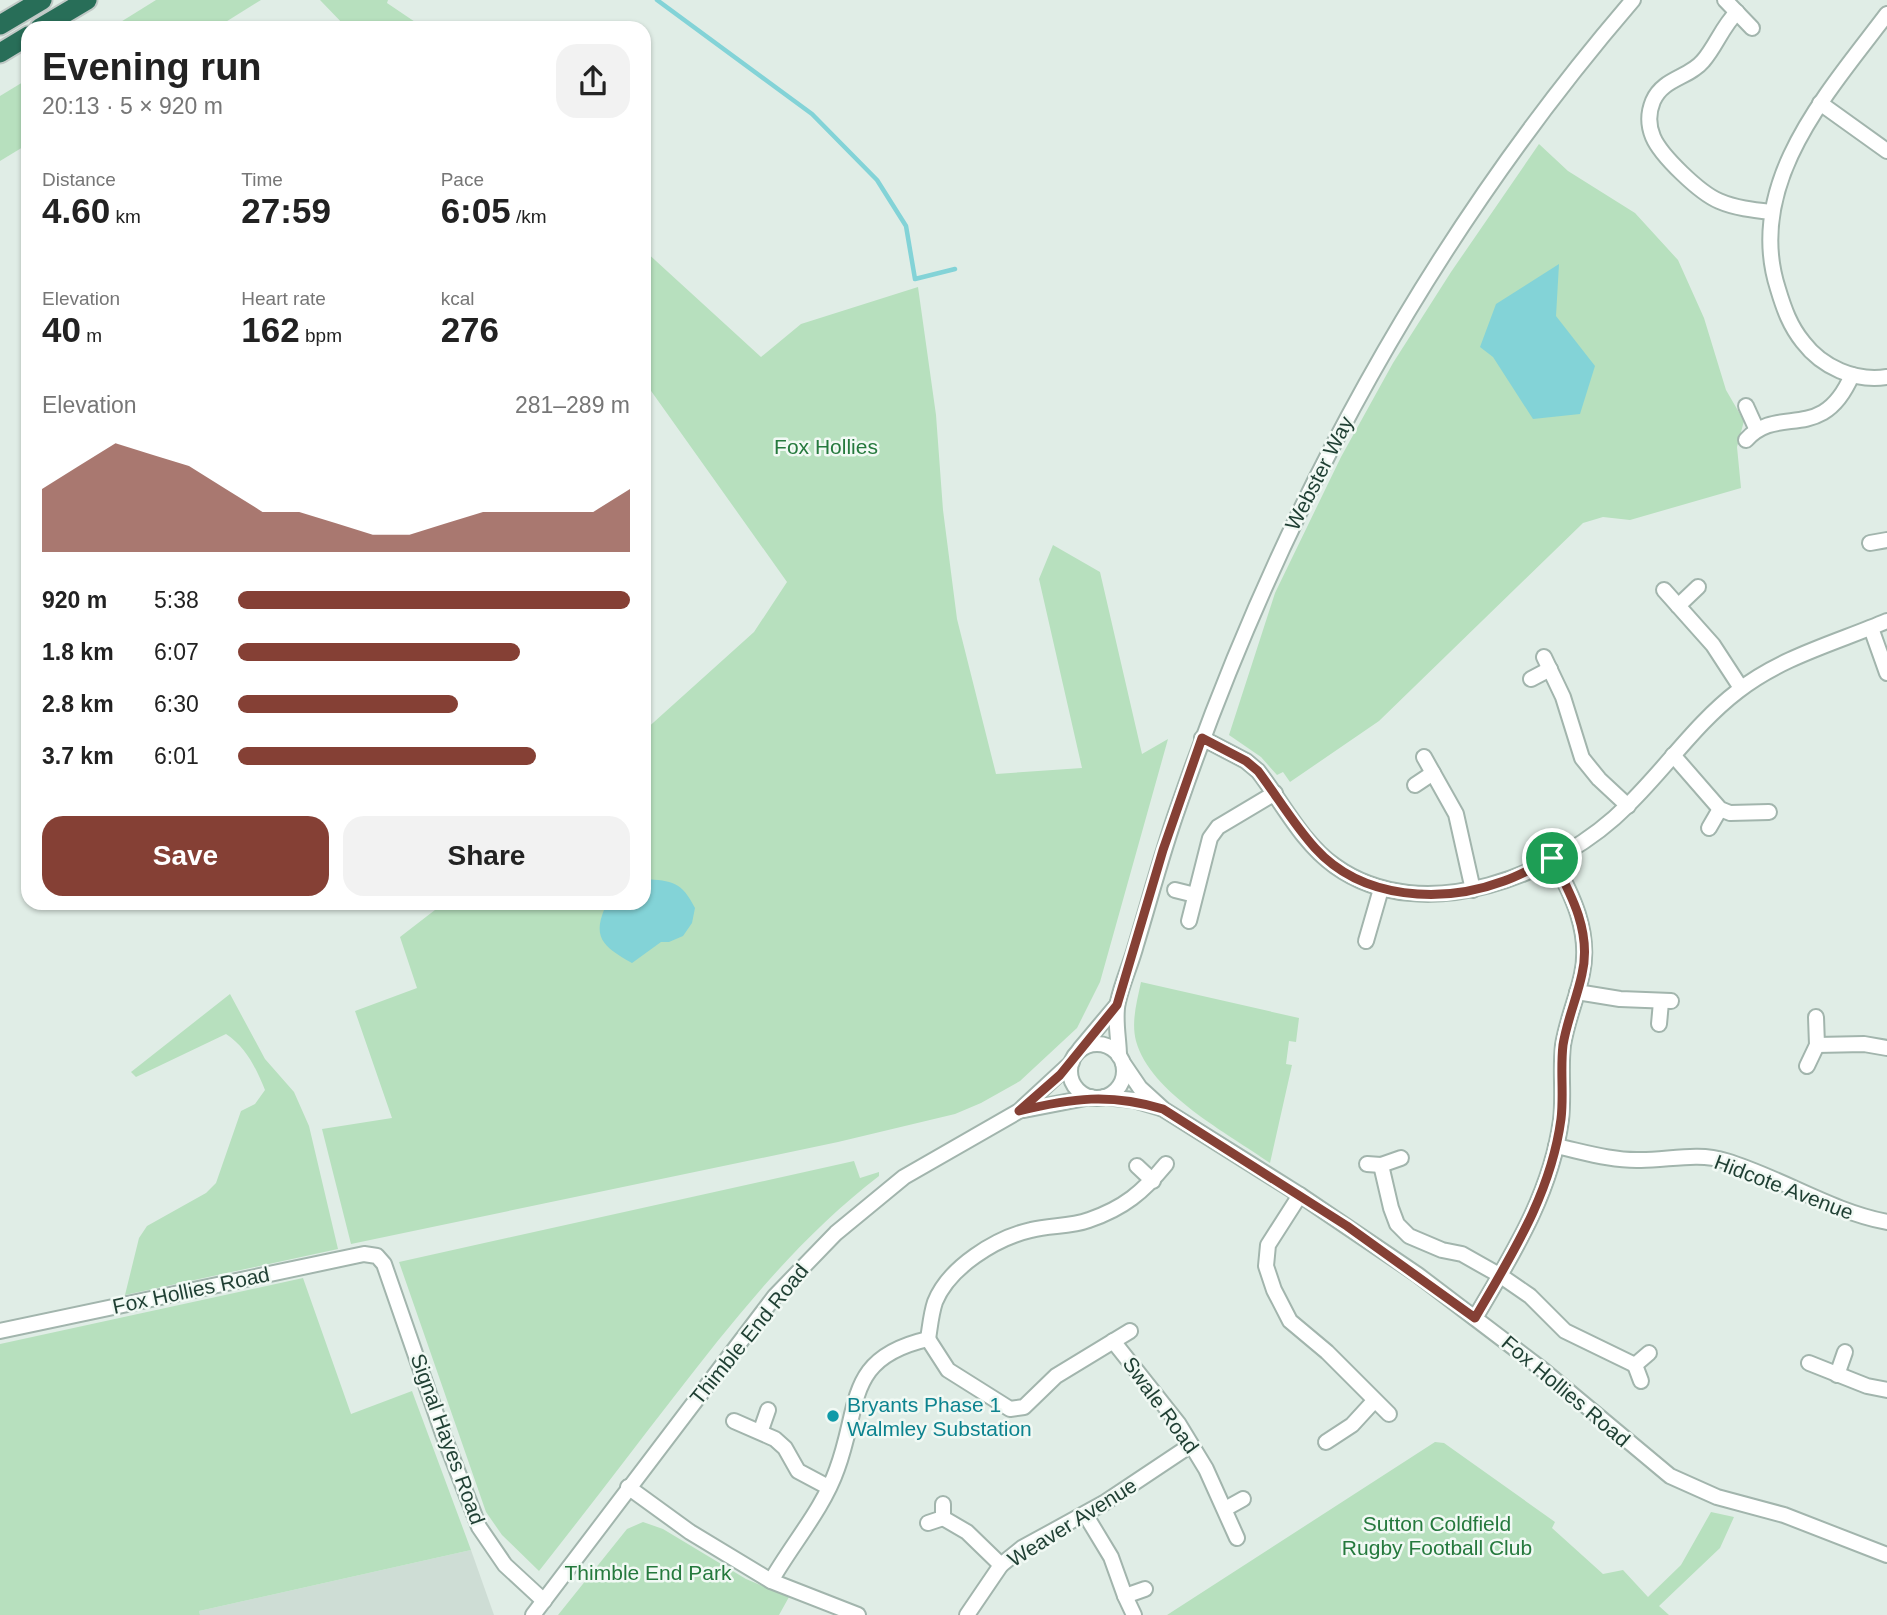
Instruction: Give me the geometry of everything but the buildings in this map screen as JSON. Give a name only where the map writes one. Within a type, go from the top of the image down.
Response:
[{"type":"highway","points":[[0,26],[42,0]]},
{"type":"highway","points":[[52,21],[86,0]]},
{"type":"highway","points":[[0,52],[21,40]]},
{"type":"street","name":"Webster Way","points":[[1121,1059],[1117,1005],[1163,850],[1202,738],[1245,628],[1285,538],[1381,355],[1438,262],[1558,93],[1633,0]]},
{"type":"street","points":[[1725,0],[1752,29]]},
{"type":"street","points":[[1737,12],[1726,23],[1703,61],[1665,85],[1654,97],[1649,121],[1658,146],[1696,185],[1716,200],[1771,212]]},
{"type":"street","points":[[1887,14],[1820,103],[1787,162],[1771,212],[1769,247],[1772,272],[1785,312],[1810,352],[1829,366],[1852,375],[1872,379],[1887,377]]},
{"type":"street","points":[[1820,103],[1887,150]]},
{"type":"street","points":[[1746,440],[1756,428],[1821,415],[1844,395],[1852,375]]},
{"type":"street","points":[[1746,407],[1756,428]]},
{"type":"street","points":[[1870,543],[1887,540]]},
{"type":"street","points":[[1678,606],[1698,587]]},
{"type":"street","points":[[1664,590],[1713,645],[1741,688]]},
{"type":"street","points":[[1202,738],[1246,761],[1275,793],[1315,848],[1332,864],[1354,878],[1381,888],[1414,894],[1473,890],[1506,881],[1599,831],[1628,806],[1673,755],[1741,688],[1790,661],[1887,621]]},
{"type":"street","points":[[1871,628],[1887,673]]},
{"type":"street","points":[[1531,679],[1547,663],[1563,697],[1582,758],[1599,779],[1628,806]]},
{"type":"street","points":[[1673,755],[1720,809],[1730,813],[1769,812]]},
{"type":"street","points":[[1424,757],[1456,814],[1473,890]]},
{"type":"street","points":[[1415,785],[1433,773]]},
{"type":"street","points":[[1189,921],[1210,838],[1218,828],[1275,793]]},
{"type":"street","points":[[1709,828],[1720,809]]},
{"type":"street","points":[[1475,1318],[1533,1216],[1556,1146],[1563,1092],[1562,1049],[1566,1024],[1585,960],[1585,939],[1573,900],[1552,858]]},
{"type":"street","points":[[1366,941],[1381,888]]},
{"type":"street","points":[[1175,890],[1195,895]]},
{"type":"street","points":[[1577,992],[1597,997],[1666,1002],[1659,1024]]},
{"type":"street","name":"Webster Way","points":[[1075,1056],[1117,1005]]},
{"type":"street","points":[[1807,1066],[1817,1045],[1816,1017]]},
{"type":"street","points":[[1817,1045],[1864,1044],[1887,1048]]},
{"type":"street","points":[[1091,1045],[1104,1045],[1121,1059],[1124,1074],[1121,1085],[1113,1093],[1098,1097],[1074,1085],[1070,1074],[1075,1056],[1091,1045]]},
{"type":"street","name":"Thimble End Road","points":[[533,1615],[628,1486],[775,1297],[836,1233],[904,1177],[1019,1111],[1075,1056]]},
{"type":"street","name":"Fox Hollies Road","points":[[1121,1059],[1140,1088],[1163,1109],[1300,1195],[1418,1275],[1543,1370],[1670,1476],[1717,1497],[1784,1515],[1887,1555]]},
{"type":"street","name":"Thimble End Road","points":[[1019,1111],[1055,1102],[1098,1097]]},
{"type":"street","name":"Fox Hollies Road","points":[[1098,1097],[1134,1100],[1163,1109]]},
{"type":"street","name":"Hidcote Avenue","points":[[1556,1146],[1613,1159],[1675,1157],[1726,1161],[1843,1211],[1887,1222]]},
{"type":"street","points":[[1401,1158],[1374,1165],[1397,1224],[1409,1237],[1442,1250],[1462,1254],[1501,1276],[1531,1296],[1565,1331],[1635,1365],[1641,1381]]},
{"type":"street","points":[[771,1581],[837,1469],[853,1406],[869,1370],[887,1354],[903,1345],[928,1339],[931,1317],[939,1296],[970,1260],[989,1246],[1010,1236],[1033,1229],[1074,1225],[1091,1220],[1135,1198],[1166,1164]]},
{"type":"street","points":[[1137,1166],[1153,1181]]},
{"type":"street","points":[[1300,1195],[1268,1245],[1265,1255],[1274,1290],[1290,1321],[1327,1352],[1389,1413]]},
{"type":"street","name":"Fox Hollies Road","points":[[0,1331],[364,1254],[381,1259]]},
{"type":"street","name":"Signal Hayes Road","points":[[381,1259],[479,1527],[505,1565],[544,1601]]},
{"type":"street","name":"Swale Road","points":[[928,1339],[948,1370],[1010,1409],[1024,1407],[1056,1376],[1130,1331]]},
{"type":"street","name":"Swale Road","points":[[1113,1341],[1178,1423],[1225,1509],[1237,1538]]},
{"type":"street","points":[[1837,1375],[1845,1352]]},
{"type":"street","points":[[1635,1365],[1649,1353]]},
{"type":"street","points":[[1809,1363],[1837,1375],[1887,1390]]},
{"type":"street","points":[[1326,1442],[1352,1424],[1374,1401]]},
{"type":"street","points":[[761,1430],[768,1410]]},
{"type":"street","points":[[734,1421],[761,1430],[785,1448],[798,1471],[828,1487]]},
{"type":"street","name":"Weaver Avenue","points":[[967,1615],[1001,1565],[1033,1542],[1085,1514],[1191,1445]]},
{"type":"street","points":[[628,1486],[690,1532],[771,1581],[858,1615]]},
{"type":"street","points":[[1225,1509],[1243,1499]]},
{"type":"street","points":[[928,1523],[943,1511],[1001,1565]]},
{"type":"street","points":[[1085,1514],[1111,1557],[1134,1615]]},
{"type":"street","points":[[1125,1596],[1144,1589]]},
{"type":"shaded area","points":[[471,1550],[494,1615],[200,1615],[199,1611]]},
{"type":"green space","points":[[156,0],[261,0],[227,21],[122,21]]},
{"type":"green space","points":[[320,0],[388,0],[387,3],[414,21],[340,21]]},
{"type":"green space","points":[[21,83],[21,148],[0,161],[0,96]]},
{"type":"green space","points":[[1539,144],[1568,171],[1635,213],[1678,260],[1704,318],[1726,390],[1744,421],[1737,447],[1741,488],[1630,520],[1603,517],[1583,523],[1379,721],[1290,782],[1283,772],[1277,775],[1261,757],[1229,735],[1275,593],[1341,457],[1393,363],[1451,272]]},
{"type":"green space","name":"Fox Hollies","points":[[651,256],[761,357],[801,324],[918,287],[936,415],[943,510],[957,619],[996,774],[1082,768],[1039,579],[1053,545],[1100,572],[1142,754],[1168,739],[1100,982],[1077,1028],[1020,1081],[955,1114],[838,1142],[351,1244],[322,1129],[392,1118],[355,1011],[417,988],[400,937],[435,910],[651,910],[651,725],[754,632],[787,582],[651,391]]},
{"type":"green space","points":[[1141,982],[1299,1018],[1296,1042],[1289,1041],[1286,1064],[1292,1065],[1270,1163],[1193,1111],[1157,1078],[1144,1060],[1136,1041],[1134,1026]]},
{"type":"green space","points":[[230,994],[265,1059],[294,1092],[309,1126],[338,1249],[125,1295],[139,1238],[147,1226],[206,1193],[216,1183],[241,1111],[255,1104],[265,1090],[245,1052],[226,1034],[136,1077],[131,1072]]},
{"type":"green space","points":[[854,1161],[860,1178],[879,1172],[879,1176],[821,1226],[768,1281],[696,1368],[539,1571],[502,1535],[486,1512],[399,1262]]},
{"type":"green space","points":[[303,1278],[351,1414],[412,1391],[471,1550],[199,1611],[200,1615],[0,1615],[0,1344]]},
{"type":"green space","name":"Sutton Coldfield Rugby Football Club","points":[[1435,1442],[1444,1443],[1555,1522],[1552,1528],[1603,1574],[1623,1570],[1648,1597],[1681,1565],[1711,1512],[1734,1517],[1720,1548],[1659,1606],[1669,1615],[1167,1615]]},
{"type":"green space","name":"Thimble End Park","points":[[643,1522],[663,1529],[746,1579],[789,1597],[779,1615],[558,1615],[627,1529]]},
{"type":"water","points":[[1559,264],[1556,316],[1595,366],[1580,414],[1533,419],[1493,357],[1480,347],[1496,304]]},
{"type":"water","points":[[651,880],[669,882],[680,887],[695,908],[692,923],[683,936],[669,942],[661,942],[632,963],[613,951],[602,939],[604,910],[651,910]]},
{"type":"waterway","points":[[657,0],[812,114],[877,180],[906,226],[915,279],[955,269]]},
{"type":"place","name":"Bryants Phase 1 Walmley Substation","points":[[833,1416]]},
{"type":"route","points":[[1202,738],[1234,753],[1258,771],[1315,848],[1332,864],[1354,878],[1381,888],[1414,894],[1473,890],[1506,881],[1552,858],[1578,912],[1586,949],[1582,975],[1566,1024],[1562,1049],[1561,1119],[1556,1146],[1533,1216],[1475,1318],[1347,1226],[1163,1109],[1134,1100],[1091,1097],[1019,1111],[1060,1075],[1117,1005],[1163,850],[1202,738]]}]
